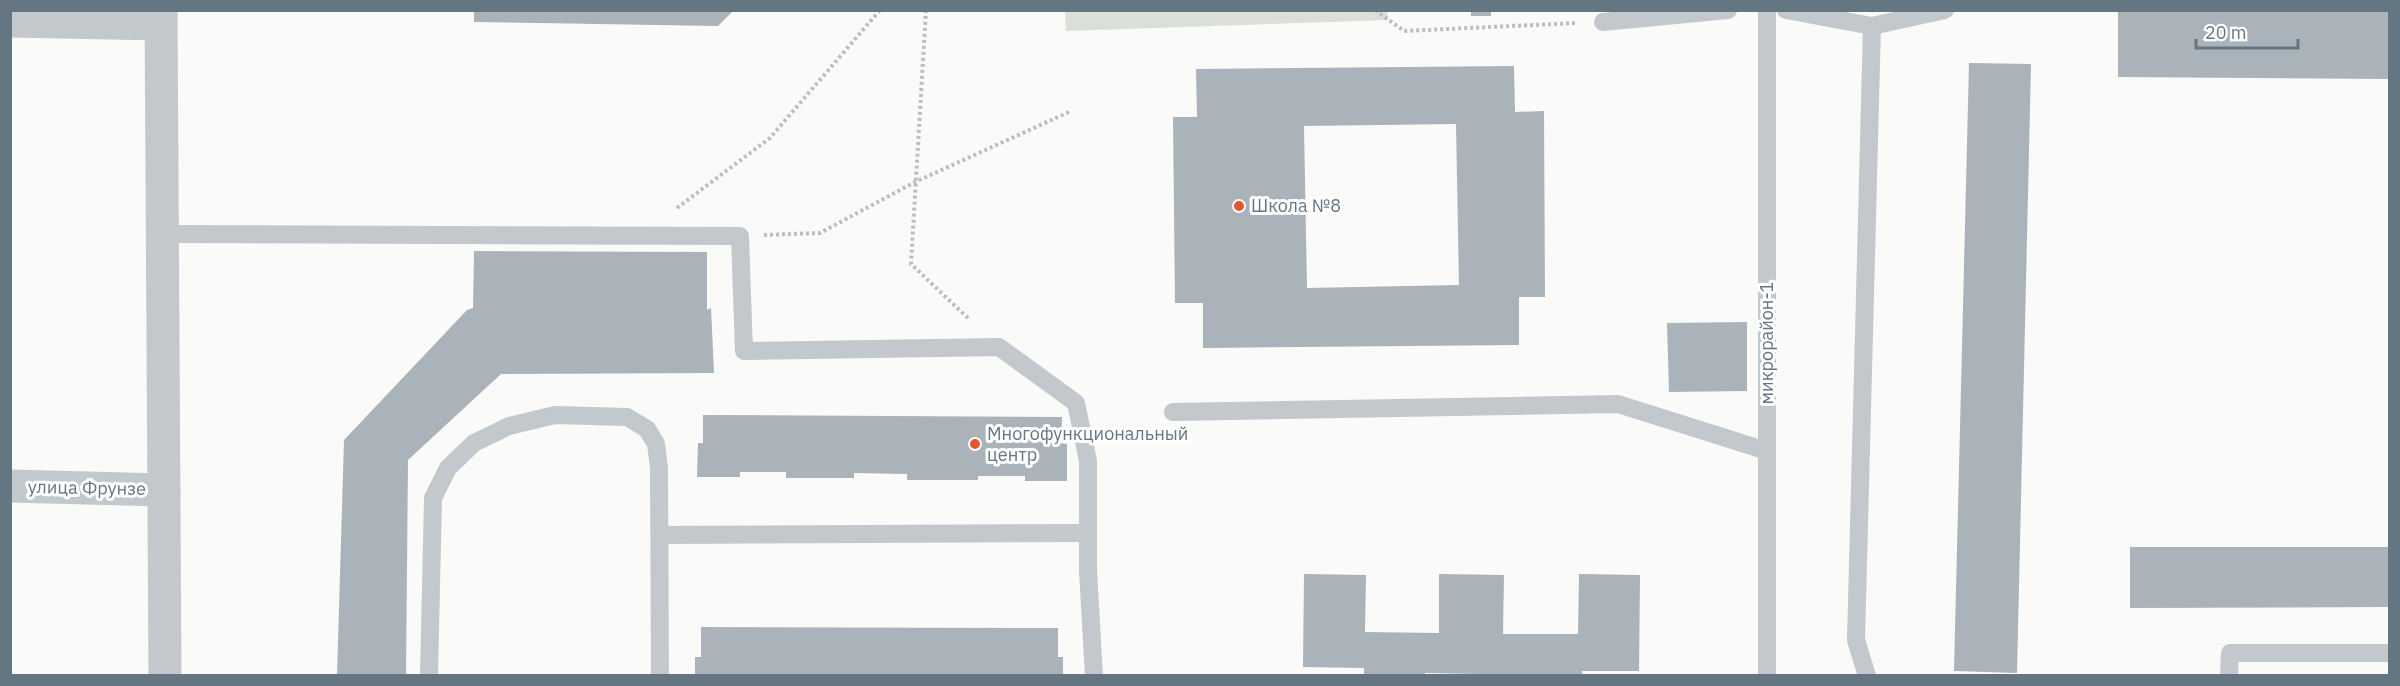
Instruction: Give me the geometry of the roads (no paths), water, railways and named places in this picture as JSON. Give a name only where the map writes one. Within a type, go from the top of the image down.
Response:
[{"type":"street","points":[[10,21],[161,17],[165,675]]},
{"type":"street","name":"улица Фрунзе","points":[[10,486],[164,490]]},
{"type":"lane","points":[[1603,22],[1728,10]]},
{"type":"lane","name":"микрорайон-1","points":[[1767,10],[1767,675]]},
{"type":"lane","points":[[1786,10],[1872,26],[1945,10]]},
{"type":"lane","points":[[1867,675],[1856,640],[1872,26]]},
{"type":"lane","points":[[162,234],[740,236],[744,351],[999,347],[1076,403],[1088,461],[1088,533],[1094,675]]},
{"type":"lane","points":[[1173,412],[1618,404],[1767,451]]},
{"type":"lane","points":[[429,675],[433,498],[448,468],[474,443],[509,426],[555,415],[603,414],[627,417],[647,429],[656,444],[660,536],[660,675]]},
{"type":"lane","points":[[660,536],[1088,533]]},
{"type":"lane","points":[[2229,675],[2230,653],[2390,653]]},
{"type":"place","name":"Школа №8","points":[[1239,206]]},
{"type":"place","name":"Многофункциональный центр","points":[[975,444]]}]
